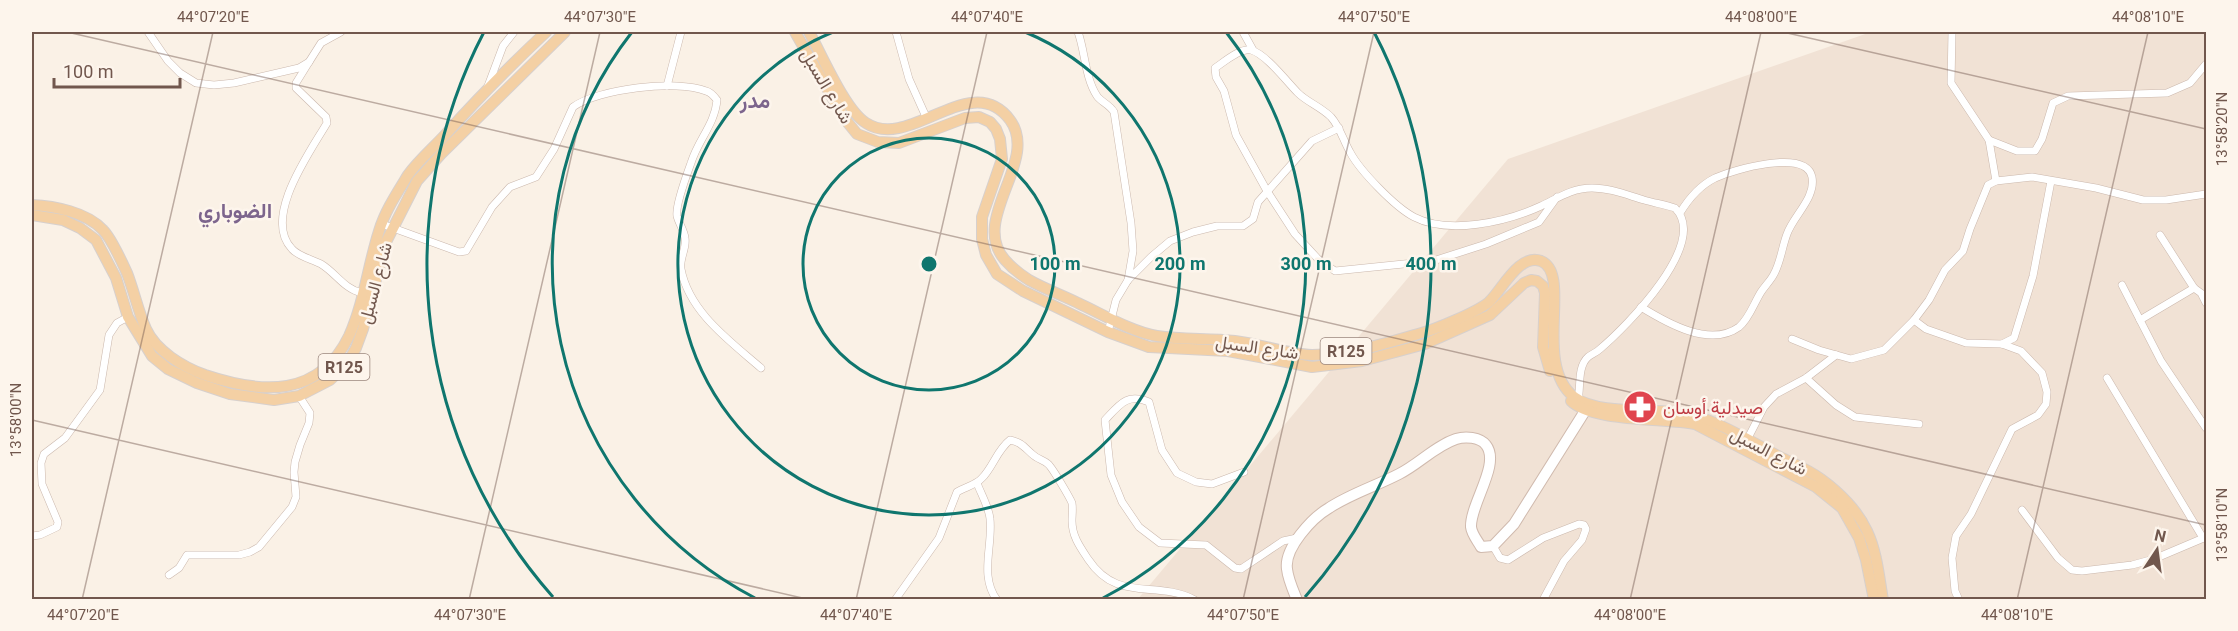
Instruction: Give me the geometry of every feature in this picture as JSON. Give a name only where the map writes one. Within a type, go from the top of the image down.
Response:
[{"type":"main road","name":"شارع السبل","points":[[32,215],[63,220],[80,228],[96,240],[116,278],[128,317],[152,356],[168,369],[197,383],[251,399],[274,400],[299,396],[330,380],[346,364],[356,348],[386,242],[390,205],[410,172],[487,89],[546,32]]},
{"type":"main road","name":"شارع السبل","points":[[32,206],[66,210],[85,217],[103,230],[126,272],[146,330],[160,348],[173,359],[200,373],[231,383],[274,389],[305,382],[326,368],[349,336],[387,226],[417,181],[566,32]]},
{"type":"main road","name":"شارع السبل","points":[[795,32],[844,118],[857,134],[878,142],[899,143],[965,118],[979,117],[990,122],[996,129],[1000,140],[1002,159],[982,217],[982,239],[986,255],[997,274],[1023,291],[1108,332],[1149,347],[1228,351],[1312,367],[1362,361],[1425,344],[1490,315],[1524,283],[1537,280],[1543,286],[1545,293],[1543,347],[1549,368],[1554,381],[1580,406],[1633,419],[1674,420],[1695,424],[1816,487],[1842,508],[1850,520],[1866,560],[1874,600]]},
{"type":"main road","name":"شارع السبل","points":[[808,32],[851,109],[863,122],[877,129],[895,130],[965,103],[982,103],[997,108],[1011,120],[1018,138],[1014,166],[996,220],[994,237],[998,250],[1006,261],[1026,279],[1152,336],[1234,341],[1310,355],[1360,350],[1424,333],[1487,304],[1510,275],[1524,263],[1533,260],[1542,261],[1551,268],[1556,282],[1552,344],[1554,362],[1566,389],[1580,406],[1675,412],[1696,416],[1820,478],[1846,501],[1868,532],[1883,600]]},
{"type":"street","points":[[148,32],[168,61],[180,73],[196,83],[214,85],[234,83],[298,68],[309,62]]},
{"type":"street","points":[[341,32],[321,43],[296,83],[296,88],[326,117],[327,123],[301,166],[284,207],[281,225],[285,240],[294,252],[323,265],[341,283],[362,293]]},
{"type":"street","points":[[487,89],[503,46],[514,32]]},
{"type":"street","points":[[667,86],[681,32]]},
{"type":"street","points":[[896,32],[909,79],[927,118]]},
{"type":"street","points":[[1078,32],[1098,97],[1109,104],[1114,112],[1131,223],[1133,251],[1128,280]]},
{"type":"street","points":[[1243,32],[1252,50],[1285,76],[1298,93],[1330,116],[1339,128],[1350,153],[1367,175],[1413,216],[1439,226],[1493,222],[1520,214],[1575,190],[1591,188],[1606,189],[1675,208],[1680,213],[1683,222],[1683,237],[1677,254],[1658,289],[1599,350],[1588,357],[1581,371],[1580,406],[1520,514],[1493,546],[1481,547],[1471,527],[1478,495],[1487,478],[1490,454],[1486,445],[1479,439],[1459,438],[1439,446],[1415,466],[1328,508],[1297,538],[1286,568],[1297,600]]},
{"type":"street","points":[[1952,32],[1951,83],[1989,140],[1996,181]]},
{"type":"street","points":[[1252,50],[1245,50],[1215,68],[1215,77],[1224,91],[1236,135],[1267,191],[1295,234],[1318,259],[1335,271],[1433,261],[1486,244],[1539,222],[1557,197]]},
{"type":"street","points":[[1989,140],[2017,151],[2035,151],[2042,139],[2053,103],[2068,96],[2167,93],[2190,83],[2206,64]]},
{"type":"street","points":[[387,226],[459,252],[466,251],[492,207],[510,187],[536,177],[554,149],[573,106],[611,93],[667,86],[687,86],[709,91],[717,99],[710,126],[692,160],[676,214],[686,239],[680,266],[686,286],[698,308],[760,368]]},
{"type":"street","points":[[1108,332],[1116,300],[1128,280],[1170,241],[1217,226],[1243,226],[1253,219],[1258,202],[1312,141],[1339,128]]},
{"type":"street","points":[[1641,307],[1687,332],[1708,334],[1727,332],[1740,326],[1774,274],[1787,233],[1810,195],[1812,177],[1806,166],[1798,163],[1758,165],[1714,179],[1692,194],[1680,213]]},
{"type":"street","points":[[1792,339],[1851,359],[1884,350],[1914,320],[1929,300],[1945,270],[1963,251],[1988,185],[1996,181],[2032,177],[2096,188],[2143,200],[2166,200],[2206,194]]},
{"type":"street","points":[[2002,344],[2014,338],[2033,276],[2052,181]]},
{"type":"street","points":[[2160,236],[2206,303]]},
{"type":"street","points":[[2122,285],[2161,361],[2206,428]]},
{"type":"street","points":[[2140,320],[2194,288]]},
{"type":"street","points":[[32,536],[51,531],[57,527],[58,522],[42,484],[41,463],[44,454],[65,438],[100,390],[109,335],[117,323],[128,317]]},
{"type":"street","points":[[1914,320],[1926,329],[1966,343],[2002,344],[2021,351],[2042,373],[2047,392],[2046,404],[2038,415],[2012,429],[1971,514],[1956,536],[1952,558],[1955,591],[1959,600]]},
{"type":"street","points":[[1747,440],[1764,407],[1776,394],[1806,378],[1836,355]]},
{"type":"street","points":[[1806,378],[1836,405],[1855,417],[1919,424]]},
{"type":"street","points":[[2022,510],[2058,558],[2072,570],[2101,570],[2132,565],[2154,559],[2204,537],[2107,378]]},
{"type":"street","points":[[169,575],[179,568],[187,555],[250,552],[259,547],[292,507],[296,497],[295,462],[309,423],[310,413],[299,396]]},
{"type":"street","points":[[1244,472],[1212,484],[1196,482],[1177,473],[1162,450],[1149,402],[1137,397],[1122,402],[1105,420],[1111,475],[1122,502],[1139,527],[1160,543],[1206,545],[1235,568],[1242,569],[1282,541],[1297,538]]},
{"type":"street","points":[[895,600],[939,538],[957,492],[977,483],[984,476],[1002,446],[1010,440],[1019,441],[1034,456],[1048,463],[1072,505],[1075,538],[1102,577],[1115,584],[1138,589],[1175,591],[1195,600]]},
{"type":"street","points":[[977,483],[990,518],[987,570],[992,593],[997,600]]},
{"type":"street","points":[[1493,546],[1500,558],[1508,560],[1543,538],[1579,524],[1584,525],[1585,535],[1564,561],[1543,600]]},
{"type":"shaded area","points":[[1871,32],[2206,32],[2206,599],[1137,600],[1508,159]]},
{"type":"place","name":"صيدلية أوسان","points":[[1640,407]]},
{"type":"district","name":"مدر","points":[[755,101]]},
{"type":"district","name":"الضوباري","points":[[235,211]]}]
